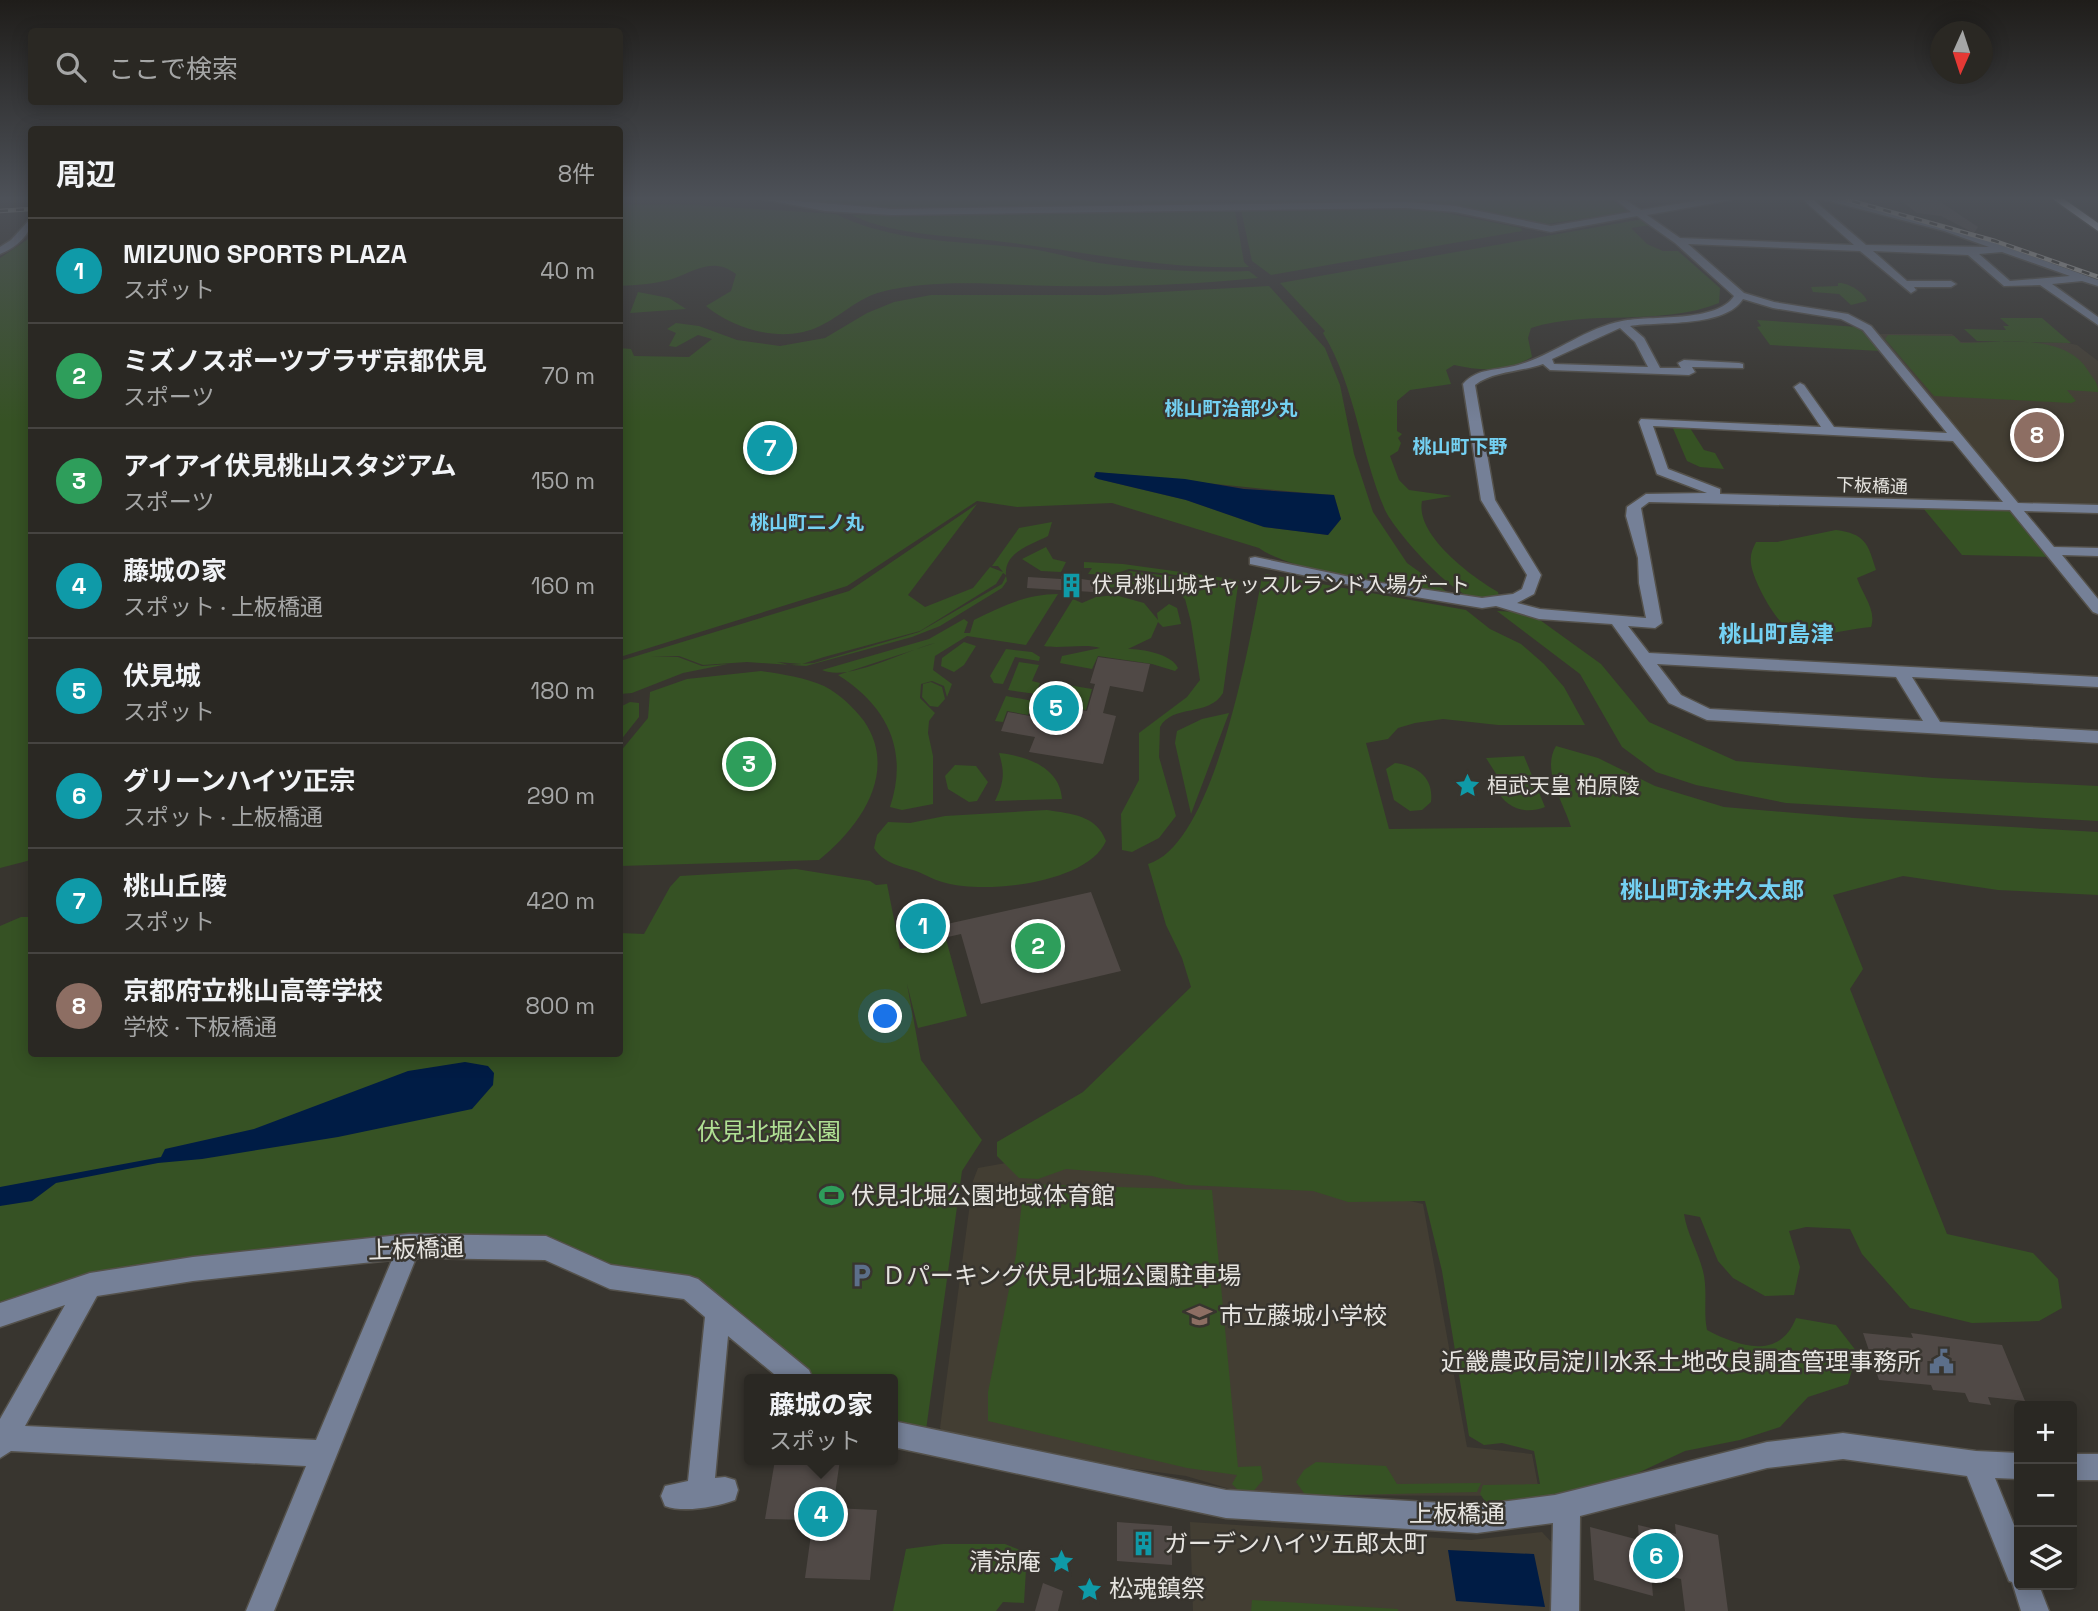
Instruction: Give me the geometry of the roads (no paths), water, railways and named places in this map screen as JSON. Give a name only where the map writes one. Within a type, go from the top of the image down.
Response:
[{"type":"street","points":[[1713,272],[1740,295],[1773,305],[1839,315],[1863,324],[2013,508],[2096,604]]},
{"type":"street","points":[[1891,272],[1908,287],[1951,284]]},
{"type":"street","points":[[1994,272],[2008,284],[2085,278]]},
{"type":"street","points":[[2069,272],[2098,283]]},
{"type":"street","points":[[2041,281],[2098,322]]},
{"type":"street","points":[[1502,603],[1529,591],[1534,575],[1488,500],[1469,384],[1477,376],[1522,368],[1604,328],[1716,314],[1734,306],[1740,295]]},
{"type":"street","points":[[2079,308],[2098,309]]},
{"type":"street","points":[[1620,324],[1640,340],[1656,371]]},
{"type":"street","points":[[1545,357],[1550,367],[1689,372],[1684,363],[1739,366]]},
{"type":"street","points":[[1800,387],[1830,431]]},
{"type":"street","points":[[1727,497],[1662,471],[1645,422],[1955,437]]},
{"type":"street","name":"下板橋通","points":[[1617,621],[1655,623],[1646,583],[1645,558],[1633,516],[1634,507],[1646,498],[1727,497],[2098,509]]},
{"type":"street","points":[[2049,551],[2098,552]]},
{"type":"street","points":[[1255,561],[1438,598],[1502,603],[1539,614],[1617,621],[1675,699],[1707,714],[2098,737]]},
{"type":"street","points":[[1644,657],[2098,682]]},
{"type":"street","points":[[1900,670],[1935,728]]},
{"type":"street","points":[[260,1611],[409,1246]]},
{"type":"street","name":"上板橋通","points":[[0,1315],[90,1285],[192,1269],[409,1246],[546,1248],[610,1277],[689,1288],[794,1374]]},
{"type":"street","points":[[90,1285],[2,1442],[323,1454]]},
{"type":"street","points":[[700,1493],[718,1312]]},
{"type":"street","name":"上板橋通","points":[[898,1435],[1226,1504],[1477,1519],[1567,1506],[1767,1455],[1843,1446],[1976,1464],[2014,1466]]},
{"type":"street","points":[[1976,1464],[2014,1559]]},
{"type":"street","points":[[2077,1467],[2098,1467]]},
{"type":"street","points":[[1565,1611],[1567,1506]]},
{"type":"street","points":[[2027,1590],[2035,1611]]},
{"type":"water","points":[[1096,472],[1185,479],[1244,489],[1334,495],[1341,519],[1328,535],[1264,527],[1186,500],[1098,479],[1094,477]]},
{"type":"water","points":[[465,1062],[488,1066],[494,1073],[493,1085],[472,1109],[338,1137],[202,1159],[158,1163],[56,1183],[32,1201],[0,1206],[0,1187],[161,1157],[165,1149],[254,1129],[408,1071]]},
{"type":"water","points":[[1448,1550],[1534,1554],[1545,1607],[1456,1601]]},
{"type":"railway","points":[[2084,272],[2098,277]]},
{"type":"place","name":"京都府立桃山高等学校","points":[[2037,435]]},
{"type":"place","name":"桃山丘陵","points":[[770,448]]},
{"type":"place","name":"伏見桃山城キャッスルランド入場ゲート","points":[[1072,585]]},
{"type":"place","name":"伏見城","points":[[1056,708]]},
{"type":"place","name":"アイアイ伏見桃山スタジアム","points":[[749,764]]},
{"type":"place","name":"桓武天皇 柏原陵","points":[[1467,786]]},
{"type":"place","name":"MIZUNO SPORTS PLAZA","points":[[923,926]]},
{"type":"place","name":"ミズノスポーツプラザ京都伏見","points":[[1038,946]]},
{"type":"place","name":"伏見北堀公園地域体育館","points":[[831,1196]]},
{"type":"place","name":"Ｄパーキング伏見北堀公園駐車場","points":[[862,1276]]},
{"type":"place","name":"市立藤城小学校","points":[[1199,1316]]},
{"type":"place","name":"近畿農政局淀川水系土地改良調査管理事務所","points":[[1941,1362]]},
{"type":"place","name":"藤城の家","points":[[821,1514]]},
{"type":"place","name":"ガーデンハイツ五郎太町","points":[[1144,1544]]},
{"type":"place","name":"グリーンハイツ正宗","points":[[1656,1556]]},
{"type":"place","name":"清涼庵","points":[[1061,1562]]},
{"type":"place","name":"松魂鎮祭","points":[[1089,1589]]},
{"type":"district","name":"桃山町治部少丸","points":[[1231,408]]},
{"type":"district","name":"桃山町下野","points":[[1460,446]]},
{"type":"district","name":"桃山町二ノ丸","points":[[807,522]]},
{"type":"district","name":"桃山町島津","points":[[1776,634]]},
{"type":"district","name":"桃山町永井久太郎","points":[[1712,890]]},
{"type":"park label","name":"伏見北堀公園","points":[[769,1132]]}]
